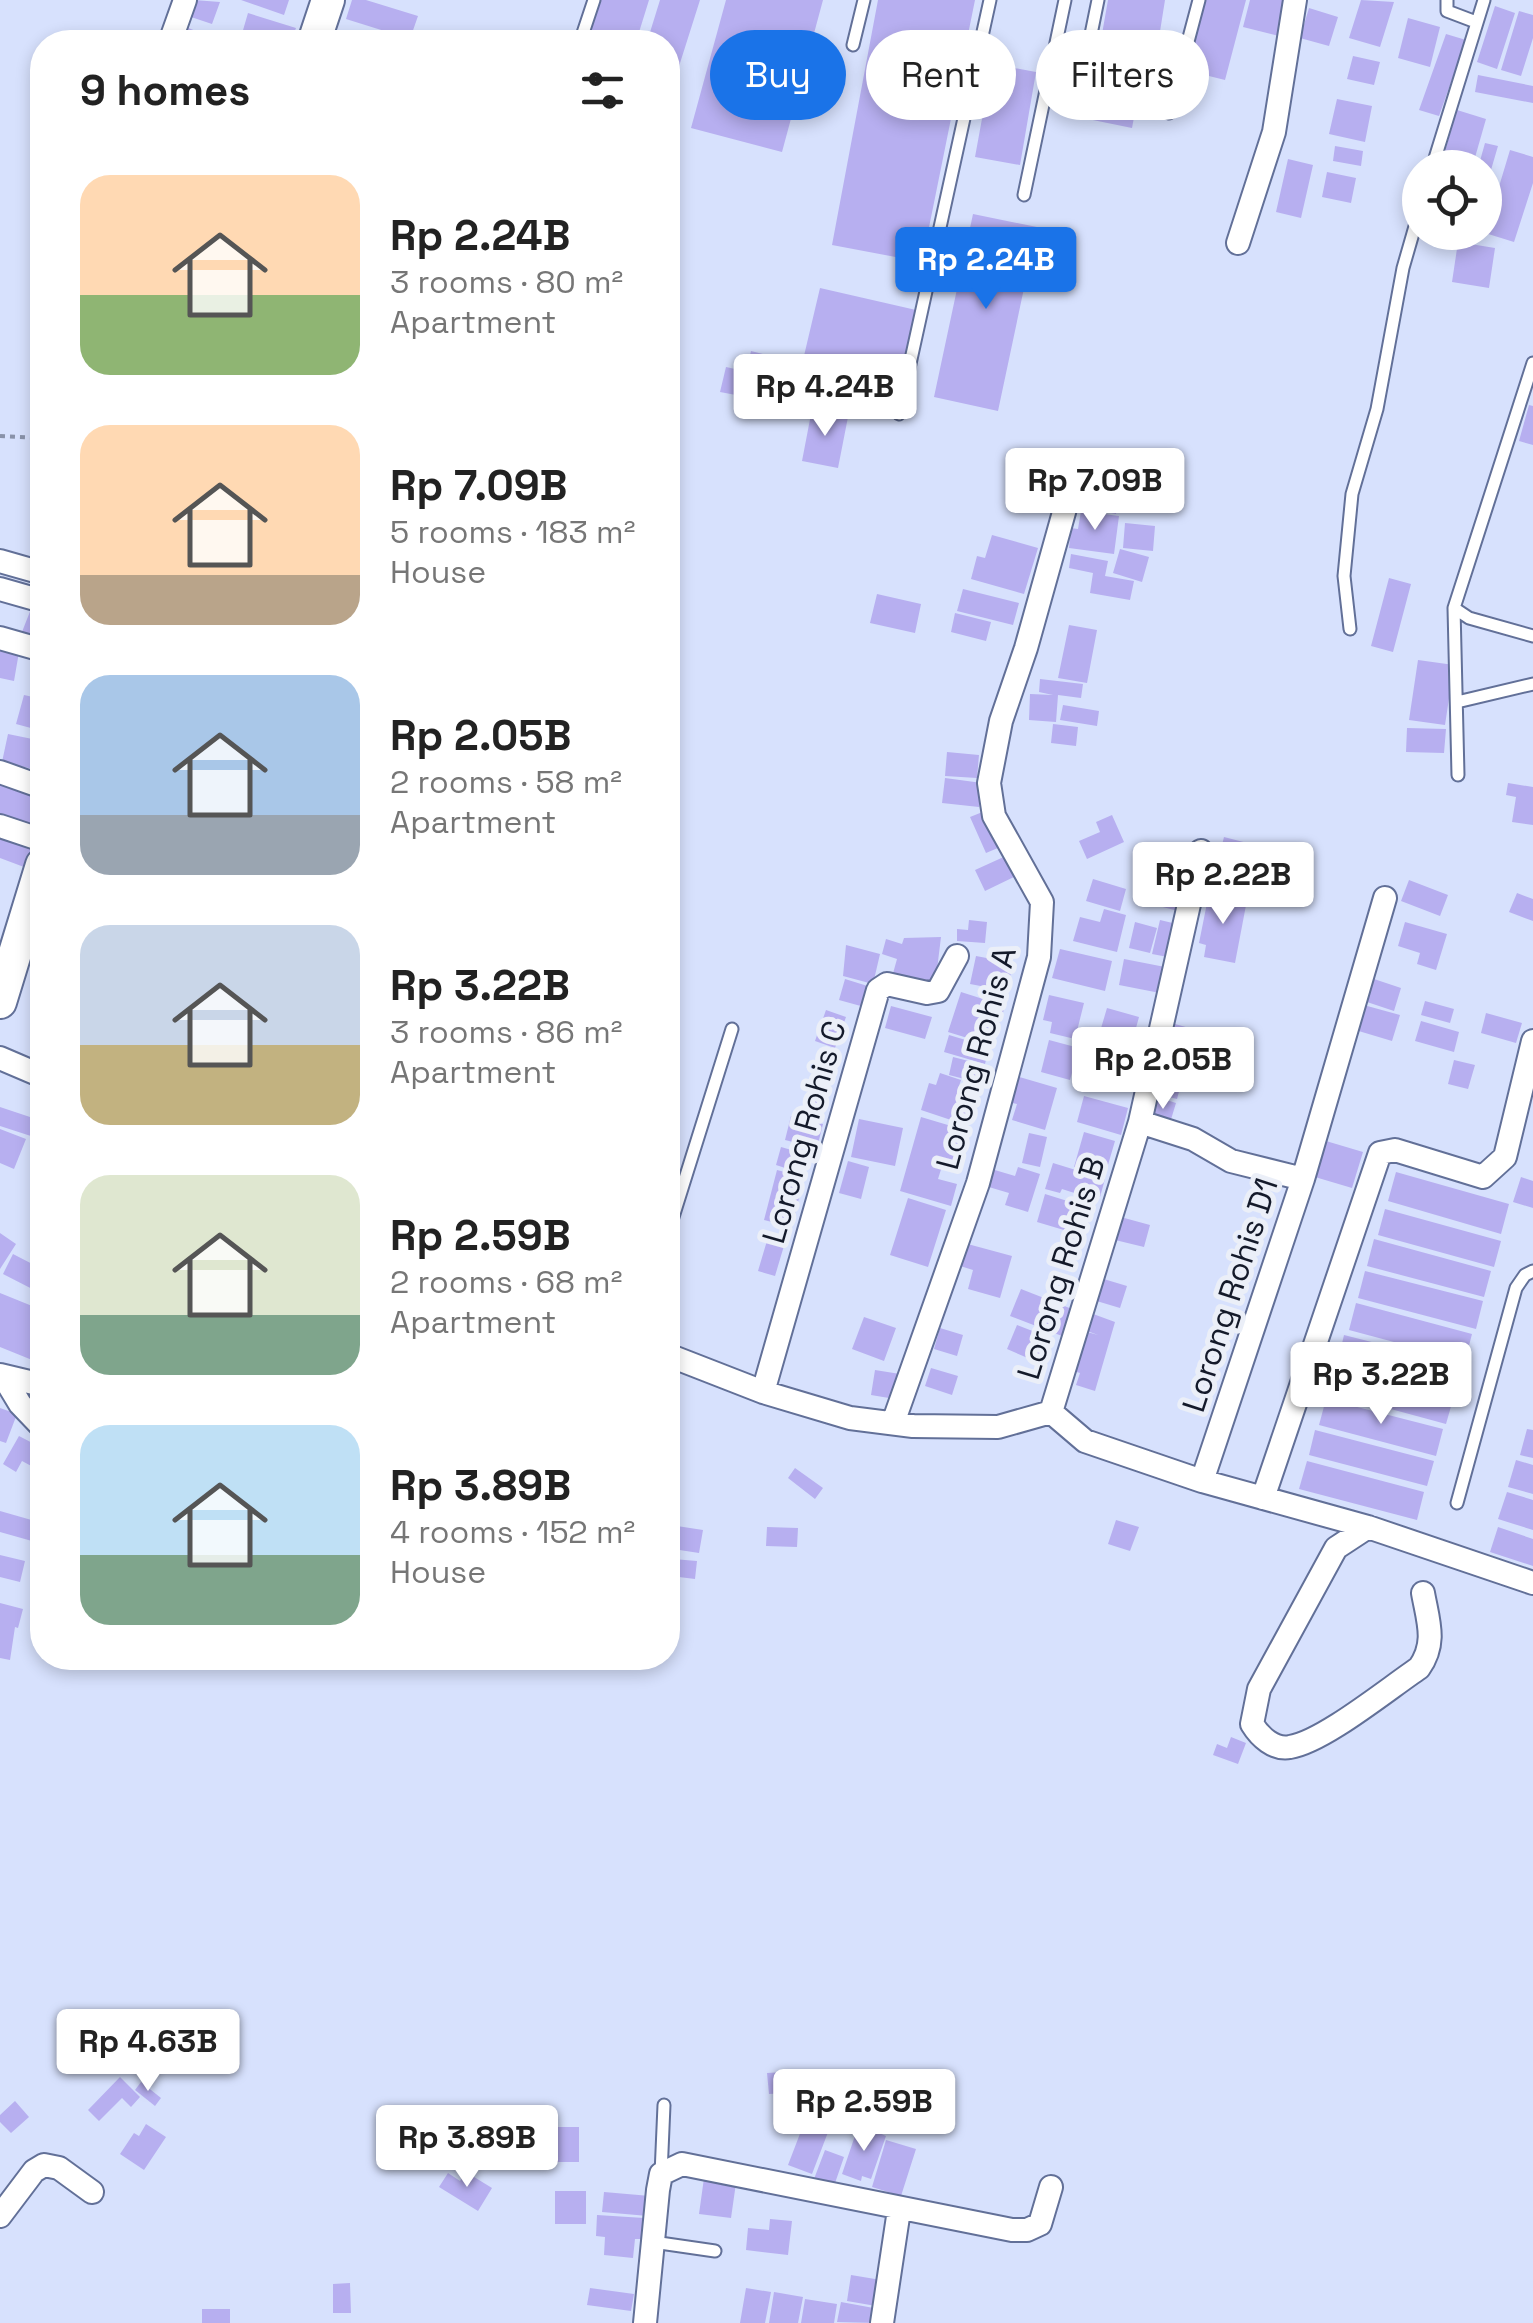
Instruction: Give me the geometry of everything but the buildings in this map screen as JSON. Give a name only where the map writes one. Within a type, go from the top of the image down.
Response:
[{"type":"main road","points":[[318,30],[328,0]]},
{"type":"main road","points":[[0,1002],[30,904]]},
{"type":"street","points":[[174,30],[185,0]]},
{"type":"street","points":[[1238,243],[1274,132],[1295,0]]},
{"type":"street","name":"Lorong Rohis A","points":[[893,1423],[978,1183],[1039,957],[1042,902],[1035,882],[994,816],[989,783],[1001,721],[1026,648],[1073,480]]},
{"type":"street","points":[[0,560],[30,569]]},
{"type":"street","points":[[0,589],[30,598]]},
{"type":"street","points":[[0,638],[30,647]]},
{"type":"street","points":[[0,772],[30,783]]},
{"type":"street","points":[[0,826],[30,836]]},
{"type":"street","name":"Lorong Rohis B","points":[[1050,1412],[1140,1122],[1202,851]]},
{"type":"street","name":"Lorong Rohis D1","points":[[1202,1481],[1256,1330],[1385,898]]},
{"type":"street","name":"Lorong Rohis C","points":[[764,1392],[878,990],[888,984],[938,992],[957,956]]},
{"type":"street","points":[[1262,1498],[1380,1153],[1395,1150],[1483,1177],[1497,1168],[1505,1157],[1533,1041]]},
{"type":"street","points":[[0,1058],[30,1071]]},
{"type":"street","points":[[1140,1122],[1193,1139],[1231,1161],[1303,1178]]},
{"type":"street","points":[[680,1360],[850,1418],[998,1427],[1050,1412],[1085,1442],[1202,1481],[1368,1527],[1533,1583]]},
{"type":"street","points":[[2,1376],[30,1382]]},
{"type":"street","points":[[2,1376],[30,1416]]},
{"type":"street","points":[[1368,1527],[1336,1548],[1259,1689],[1252,1724],[1258,1734],[1285,1748],[1294,1746],[1321,1734],[1419,1668],[1429,1654],[1432,1639],[1423,1593]]},
{"type":"street","points":[[646,2323],[660,2174],[682,2164],[978,2226],[1027,2230],[1040,2224],[1052,2187]]},
{"type":"street","points":[[0,2216],[34,2171],[44,2165],[59,2168],[92,2192]]},
{"type":"street","points":[[882,2323],[900,2210]]},
{"type":"lane","points":[[584,30],[594,0]]},
{"type":"lane","points":[[853,44],[864,0]]},
{"type":"lane","points":[[899,414],[990,0]]},
{"type":"lane","points":[[1024,195],[1065,0]]},
{"type":"lane","points":[[1092,30],[1098,0]]},
{"type":"lane","points":[[1191,30],[1199,0]]},
{"type":"lane","points":[[1447,0],[1447,11],[1476,22]]},
{"type":"lane","points":[[1437,150],[1484,0]]},
{"type":"lane","points":[[1350,629],[1344,576],[1352,494],[1378,410],[1408,250]]},
{"type":"lane","points":[[1458,775],[1454,608],[1533,363]]},
{"type":"lane","points":[[1454,608],[1469,618],[1533,636]]},
{"type":"lane","points":[[1457,702],[1533,684]]},
{"type":"lane","points":[[680,1195],[732,1029]]},
{"type":"lane","points":[[1457,1503],[1516,1288],[1533,1271]]},
{"type":"lane","points":[[660,2174],[664,2105]]},
{"type":"lane","points":[[652,2242],[716,2251]]},
{"type":"path","points":[[0,436],[30,437]]}]
